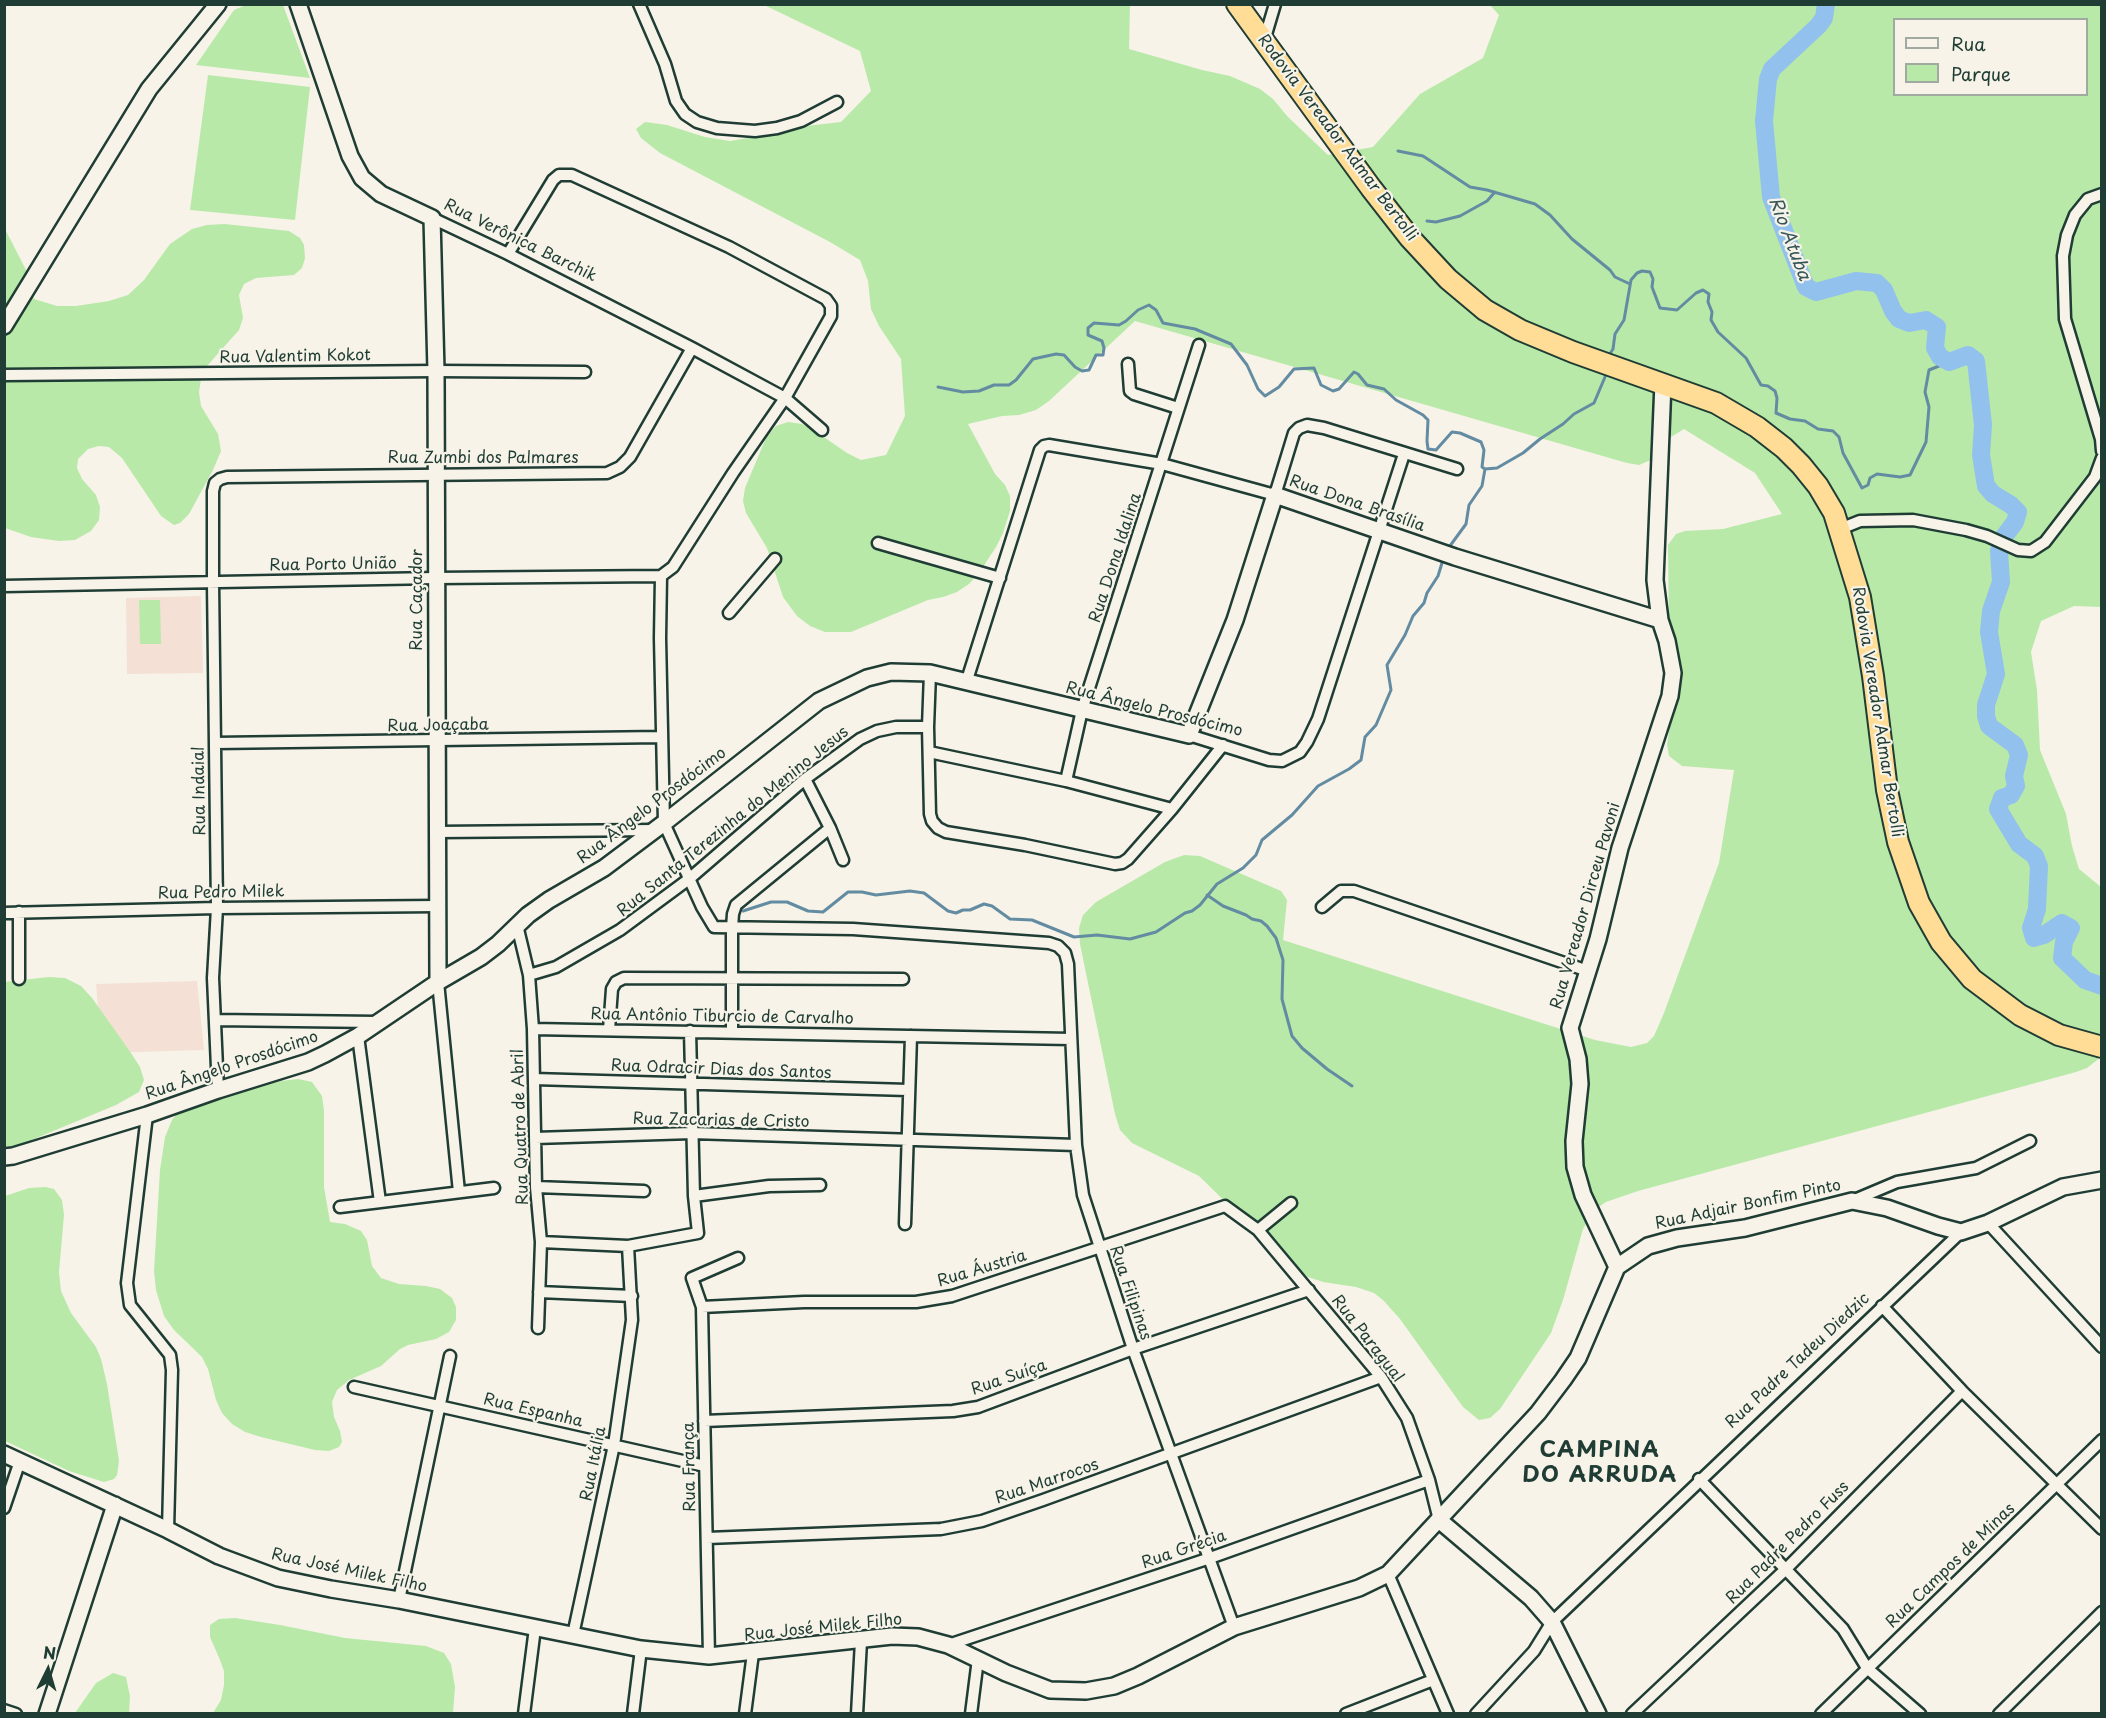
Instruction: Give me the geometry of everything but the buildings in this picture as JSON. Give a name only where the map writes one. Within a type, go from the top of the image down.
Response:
[{"type":"highway","name":"Rodovia Vereador Admar Bertolli","points":[[1237,4],[1410,238],[1448,279],[1485,310],[1520,330],[1573,352],[1716,403],[1757,427],[1801,465],[1818,486],[1834,513],[1860,597],[1873,676],[1887,790],[1898,842],[1920,903],[1941,942],[1972,980],[2020,1015],[2059,1035],[2102,1047]]},
{"type":"street","points":[[4,326],[149,89],[218,4]]},
{"type":"street","name":"Rua Verônica Barchik","points":[[298,4],[350,156],[362,178],[381,194],[508,254],[692,348],[785,398],[822,430]]},
{"type":"street","points":[[639,4],[665,64],[676,101],[685,114],[697,122],[717,128],[755,131],[777,128],[801,121],[837,102]]},
{"type":"street","points":[[1264,41],[1275,4]]},
{"type":"street","points":[[508,254],[553,180],[559,176],[572,175],[729,247],[826,299],[831,306],[831,316],[785,398],[733,472],[673,567],[661,576],[659,827],[714,927],[732,928]]},
{"type":"street","points":[[2102,194],[2088,200],[2075,215],[2067,235],[2063,256],[2065,319],[2102,451]]},
{"type":"street","name":"Rua Caçador","points":[[432,218],[436,370],[438,982]]},
{"type":"street","name":"Rua Dona Idalina","points":[[1066,781],[1082,710],[1198,345]]},
{"type":"street","name":"Rua Zumbi dos Palmares","points":[[213,491],[215,483],[227,477],[607,473],[620,467],[630,457],[692,348]]},
{"type":"street","points":[[1128,364],[1130,391],[1178,408]]},
{"type":"street","name":"Rua Valentim Kokot","points":[[4,375],[436,370],[585,372]]},
{"type":"street","name":"Rua Vereador Dirceu Pavoni","points":[[1617,1267],[1583,1195],[1575,1167],[1574,1141],[1580,1084],[1578,1059],[1570,1028],[1606,908],[1620,848],[1670,696],[1672,673],[1667,640],[1660,620],[1655,580],[1663,383]]},
{"type":"street","points":[[1189,735],[1235,620],[1294,433],[1299,428],[1307,425],[1324,428],[1456,469]]},
{"type":"street","name":"Rua Dona Brasília","points":[[1000,578],[1040,450],[1049,445],[1162,464],[1275,495],[1455,556],[1660,620]]},
{"type":"street","points":[[1378,529],[1404,454]]},
{"type":"street","points":[[1840,529],[1860,521],[1913,520],[1966,530],[1987,536],[2018,550],[2031,551],[2045,542],[2095,477],[2102,458]]},
{"type":"street","name":"Rua Indaial","points":[[213,491],[217,908],[213,978],[218,1090]]},
{"type":"street","name":"Rua Ângelo Prosdócimo","points":[[4,1157],[147,1115],[308,1062],[358,1036],[438,982],[481,957],[549,900],[604,867],[659,827],[819,701],[867,678],[891,672],[930,673],[967,680],[1189,735],[1269,760],[1282,761],[1291,758],[1300,752],[1307,742],[1318,719],[1378,529]]},
{"type":"street","points":[[878,543],[1000,578],[967,680]]},
{"type":"street","points":[[729,613],[775,559]]},
{"type":"street","name":"Rua Porto União","points":[[4,586],[661,576]]},
{"type":"street","points":[[930,673],[928,727],[930,814],[938,828],[946,832],[1025,845],[1115,864],[1122,863],[1172,809],[1223,745]]},
{"type":"street","name":"Rua Santa Terezinha do Menino Jesus","points":[[529,975],[556,967],[620,930],[689,879],[805,779],[860,739],[877,731],[896,727],[928,727]]},
{"type":"street","name":"Rua Joaçaba","points":[[215,743],[661,737]]},
{"type":"street","points":[[929,752],[1066,781],[1172,809]]},
{"type":"street","points":[[805,779],[830,828],[843,860]]},
{"type":"street","points":[[438,832],[659,827]]},
{"type":"street","points":[[732,1031],[732,928],[736,905],[830,828]]},
{"type":"street","points":[[1322,907],[1341,891],[1354,891],[1588,971]]},
{"type":"street","name":"Rua Pedro Milek","points":[[4,913],[438,906]]},
{"type":"street","points":[[19,912],[19,979]]},
{"type":"street","name":"Rua Quatro de Abril","points":[[517,926],[529,975],[533,1029],[536,1187],[541,1242],[538,1328]]},
{"type":"street","name":"Rua Filipinas","points":[[732,928],[853,929],[1049,943],[1058,946],[1065,953],[1068,964],[1076,1145],[1083,1195],[1133,1349],[1233,1627]]},
{"type":"street","points":[[609,1030],[612,989],[616,982],[624,978],[903,980]]},
{"type":"street","points":[[438,982],[459,1192]]},
{"type":"street","points":[[215,1020],[376,1022]]},
{"type":"street","name":"Rua Antônio Tiburcio de Carvalho","points":[[533,1029],[1071,1039]]},
{"type":"street","points":[[541,1242],[628,1246],[698,1233],[694,1196],[690,1031]]},
{"type":"street","points":[[358,1036],[380,1202]]},
{"type":"street","points":[[905,1224],[911,1036]]},
{"type":"street","name":"Rua Odracir Dias dos Santos","points":[[534,1079],[908,1090]]},
{"type":"street","points":[[147,1115],[128,1283],[130,1305],[170,1355],[172,1370],[168,1530]]},
{"type":"street","name":"Rua Zacarias de Cristo","points":[[535,1138],[692,1133],[1076,1145]]},
{"type":"street","points":[[1852,1201],[1897,1182],[1976,1168],[2030,1141]]},
{"type":"street","name":"Rua Padre Tadeu Diedzic","points":[[1476,1713],[1534,1651],[1552,1622],[1961,1232],[1988,1223],[2063,1187],[2102,1180]]},
{"type":"street","points":[[694,1196],[769,1186],[820,1185]]},
{"type":"street","points":[[536,1187],[644,1191]]},
{"type":"street","points":[[340,1207],[494,1188]]},
{"type":"street","name":"Rua Adjair Bonfim Pinto","points":[[1617,1267],[1648,1246],[1677,1238],[1745,1228],[1852,1201],[1887,1208],[1961,1232]]},
{"type":"street","points":[[1258,1230],[1291,1203]]},
{"type":"street","name":"Rua Áustria","points":[[702,1307],[804,1302],[916,1302],[952,1296],[1225,1206]]},
{"type":"street","name":"Rua Paragual","points":[[1225,1206],[1258,1230],[1381,1377],[1407,1418],[1429,1480],[1439,1520]]},
{"type":"street","points":[[1988,1223],[2102,1347]]},
{"type":"street","name":"Rua Itália","points":[[573,1635],[614,1445],[632,1320],[628,1246]]},
{"type":"street","name":"Rua França","points":[[709,1656],[702,1307],[692,1278],[738,1258]]},
{"type":"street","points":[[1598,1713],[1552,1622],[1531,1598],[1439,1520],[1538,1413],[1563,1380],[1578,1358],[1617,1267]]},
{"type":"street","name":"Rua Suíça","points":[[704,1420],[962,1410],[978,1407],[1133,1349],[1309,1290]]},
{"type":"street","points":[[539,1292],[632,1296]]},
{"type":"street","points":[[1882,1306],[1962,1391],[2102,1529]]},
{"type":"street","points":[[399,1600],[450,1356]]},
{"type":"street","name":"Rua Marrocos","points":[[707,1538],[941,1529],[982,1521],[1381,1377]]},
{"type":"street","name":"Rua Espanha","points":[[354,1387],[705,1466]]},
{"type":"street","name":"Rua Padre Pedro Fuss","points":[[1632,1713],[1786,1569],[1962,1391]]},
{"type":"street","name":"Rua Campos de Minas","points":[[1821,1713],[2102,1440]]},
{"type":"street","name":"Rua José Milek Filho","points":[[4,1454],[219,1556],[278,1578],[641,1649],[709,1656],[892,1636],[918,1637],[948,1645],[1050,1690],[1086,1692],[1114,1686],[1138,1676],[1233,1627],[1359,1588],[1388,1574],[1439,1520]]},
{"type":"street","points":[[4,1508],[20,1461]]},
{"type":"street","points":[[1700,1479],[1844,1629],[1867,1668],[1920,1713]]},
{"type":"street","name":"Rua Grécia","points":[[948,1645],[1210,1558],[1429,1480]]},
{"type":"street","points":[[47,1713],[115,1505]]},
{"type":"street","points":[[1388,1574],[1448,1713]]},
{"type":"street","points":[[1999,1713],[2102,1612]]},
{"type":"street","points":[[524,1713],[535,1628]]},
{"type":"street","points":[[857,1713],[861,1641]]},
{"type":"street","points":[[633,1713],[641,1649]]},
{"type":"street","points":[[745,1713],[753,1653]]},
{"type":"street","points":[[971,1713],[978,1659]]},
{"type":"street","points":[[1346,1713],[1433,1680]]},
{"type":"street","points":[[4,1710],[16,1713]]},
{"type":"shaded area","points":[[201,596],[203,673],[127,674],[126,598]]},
{"type":"shaded area","points":[[197,981],[204,1050],[102,1053],[96,984]]},
{"type":"green space","points":[[246,5],[283,5],[310,78],[196,65],[234,10]]},
{"type":"green space","points":[[764,5],[1130,5],[1129,49],[1230,76],[1260,89],[1273,99],[1288,117],[1328,155],[1373,147],[1420,94],[1483,58],[1499,15],[1490,5],[2101,5],[2101,607],[2074,606],[2041,621],[2031,652],[2037,690],[2040,750],[2066,814],[2079,869],[2101,887],[2101,1057],[2087,1068],[2076,1072],[1638,1191],[1606,1202],[1594,1210],[1583,1229],[1551,1333],[1500,1409],[1490,1418],[1479,1420],[1463,1407],[1400,1319],[1383,1300],[1374,1293],[1356,1287],[1323,1282],[1308,1277],[1288,1263],[1199,1176],[1132,1143],[1120,1130],[1080,944],[1079,928],[1083,915],[1096,902],[1165,862],[1184,855],[1200,856],[1281,891],[1287,900],[1283,940],[1595,1040],[1631,1047],[1647,1043],[1654,1036],[1664,1013],[1719,863],[1734,770],[1682,766],[1669,756],[1667,744],[1670,725],[1668,545],[1676,534],[1685,531],[1723,529],[1782,514],[1755,473],[1684,429],[1661,443],[1651,460],[1639,465],[1627,463],[1135,321],[1049,401],[1036,410],[968,424],[995,474],[1005,485],[1010,496],[1010,511],[1003,533],[979,573],[969,584],[957,592],[928,600],[851,632],[825,632],[810,626],[797,616],[783,597],[767,548],[746,513],[743,501],[745,488],[766,438],[776,426],[788,422],[802,424],[861,460],[886,455],[905,416],[901,359],[879,326],[871,309],[868,281],[860,260],[660,153],[641,138],[636,129],[645,122],[667,125],[705,137],[730,141],[780,129],[841,122],[871,91],[860,51]]},
{"type":"green space","points":[[208,75],[310,87],[295,220],[190,210]]},
{"type":"green space","points":[[225,224],[289,231],[300,238],[304,245],[305,258],[302,268],[294,275],[256,278],[244,284],[239,295],[243,318],[239,330],[207,366],[201,379],[199,392],[201,406],[218,434],[221,451],[189,514],[180,523],[174,525],[161,516],[122,458],[109,447],[99,446],[88,449],[78,459],[77,468],[82,479],[96,495],[100,507],[99,520],[91,531],[75,540],[59,541],[31,537],[5,528],[4,227],[26,270],[34,299],[57,306],[76,306],[109,301],[128,295],[144,280],[170,244],[192,229]]},
{"type":"green space","points":[[139,600],[160,600],[161,644],[140,644]]},
{"type":"green space","points":[[49,977],[65,978],[81,986],[131,1053],[140,1067],[144,1080],[139,1092],[116,1105],[5,1151],[4,982]]},
{"type":"green space","points":[[298,1079],[312,1082],[322,1096],[324,1187],[330,1222],[345,1224],[361,1231],[367,1240],[372,1266],[381,1278],[399,1284],[440,1289],[452,1298],[456,1307],[456,1320],[449,1332],[436,1339],[400,1349],[381,1366],[349,1380],[337,1390],[332,1402],[342,1442],[339,1447],[329,1451],[315,1450],[261,1437],[245,1432],[232,1424],[222,1413],[216,1400],[208,1369],[202,1357],[174,1330],[164,1316],[156,1290],[154,1271],[160,1170],[165,1137],[172,1120],[182,1107],[208,1098],[233,1095],[281,1081]]},
{"type":"green space","points":[[29,1188],[54,1189],[62,1200],[64,1215],[59,1272],[61,1291],[71,1313],[96,1347],[107,1384],[119,1461],[117,1475],[114,1479],[104,1482],[69,1471],[5,1441],[5,1196]]},
{"type":"green space","points":[[235,1618],[345,1638],[426,1646],[444,1653],[451,1664],[455,1687],[453,1713],[213,1713],[221,1700],[224,1671],[210,1637],[210,1625],[219,1619]]},
{"type":"green space","points":[[113,1673],[126,1677],[130,1696],[129,1713],[75,1713],[96,1683]]},
{"type":"waterway","name":"Rio Atuba","points":[[1826,4],[1824,18],[1818,26],[1772,69],[1768,79],[1764,121],[1771,197],[1806,287],[1816,292],[1856,281],[1877,283],[1884,290],[1899,319],[1909,323],[1926,320],[1937,327],[1935,348],[1940,357],[1949,362],[1968,355],[1976,361],[1983,425],[1981,455],[1986,486],[2018,512],[2015,522],[2003,538]]},
{"type":"waterway","points":[[1398,151],[1423,156],[1470,187],[1535,204],[1550,215],[1572,239],[1610,270],[1615,277],[1630,284]]},
{"type":"waterway","points":[[1427,221],[1436,222],[1460,216],[1487,201],[1495,192]]},
{"type":"waterway","points":[[1608,357],[1613,349],[1615,334],[1624,320],[1631,280],[1637,273],[1650,272],[1653,279],[1652,287],[1660,308],[1677,310],[1696,293],[1703,290],[1709,294],[1711,320],[1718,332],[1746,358],[1761,385],[1768,386],[1775,391],[1776,413],[1790,419],[1805,421],[1818,429],[1833,431],[1839,437],[1843,453],[1862,488],[1868,485],[1870,478],[1877,474],[1900,477],[1910,475],[1926,442],[1929,407],[1925,392],[1929,370],[1949,362]]},
{"type":"waterway","points":[[938,387],[963,392],[979,391],[994,385],[1009,385],[1033,359],[1056,354],[1064,355],[1082,371],[1089,370],[1096,355],[1103,355],[1104,348],[1102,341],[1088,335],[1088,328],[1094,323],[1119,325],[1138,310],[1149,305],[1156,310],[1163,323],[1195,329],[1231,344],[1247,365],[1258,389],[1265,396],[1279,387],[1294,369],[1314,368],[1321,385],[1333,391],[1339,389],[1354,372],[1367,385],[1384,389],[1396,400],[1428,420],[1428,449],[1436,450],[1452,432],[1481,442],[1484,450],[1482,467],[1485,469],[1482,486],[1469,505],[1466,524],[1447,550]]},
{"type":"waterway","points":[[1485,469],[1497,468],[1523,453],[1574,414],[1594,403],[1605,377]]},
{"type":"waterway","name":"Rio Atuba","points":[[1999,551],[2001,582],[1991,611],[1989,632],[1996,674],[1986,705],[1986,716],[1989,726],[2015,745],[2019,755],[2014,776],[2016,786],[2011,795],[2002,798],[1998,809],[2019,844],[2035,856],[2039,866],[2037,909],[2031,928],[2034,938],[2044,935],[2062,923],[2071,928],[2064,942],[2062,958],[2085,980],[2102,986]]},
{"type":"waterway","points":[[743,911],[771,902],[787,902],[808,911],[823,912],[848,892],[876,895],[910,891],[924,893],[948,911],[956,913],[984,904],[992,906],[1010,919],[1032,920],[1074,937],[1097,935],[1130,939],[1156,932],[1192,911],[1217,884],[1243,868],[1256,855],[1262,840],[1292,815],[1318,786],[1361,760],[1365,737],[1376,725],[1391,690],[1387,665],[1405,635],[1413,616],[1424,603],[1442,563]]},
{"type":"waterway","points":[[1207,895],[1223,906],[1261,921],[1267,926],[1276,938],[1283,960],[1282,999],[1292,1036],[1302,1048],[1327,1069],[1352,1086]]},
{"type":"district","name":"CAMPINA DO ARRUDA","points":[[1600,1464]]}]
